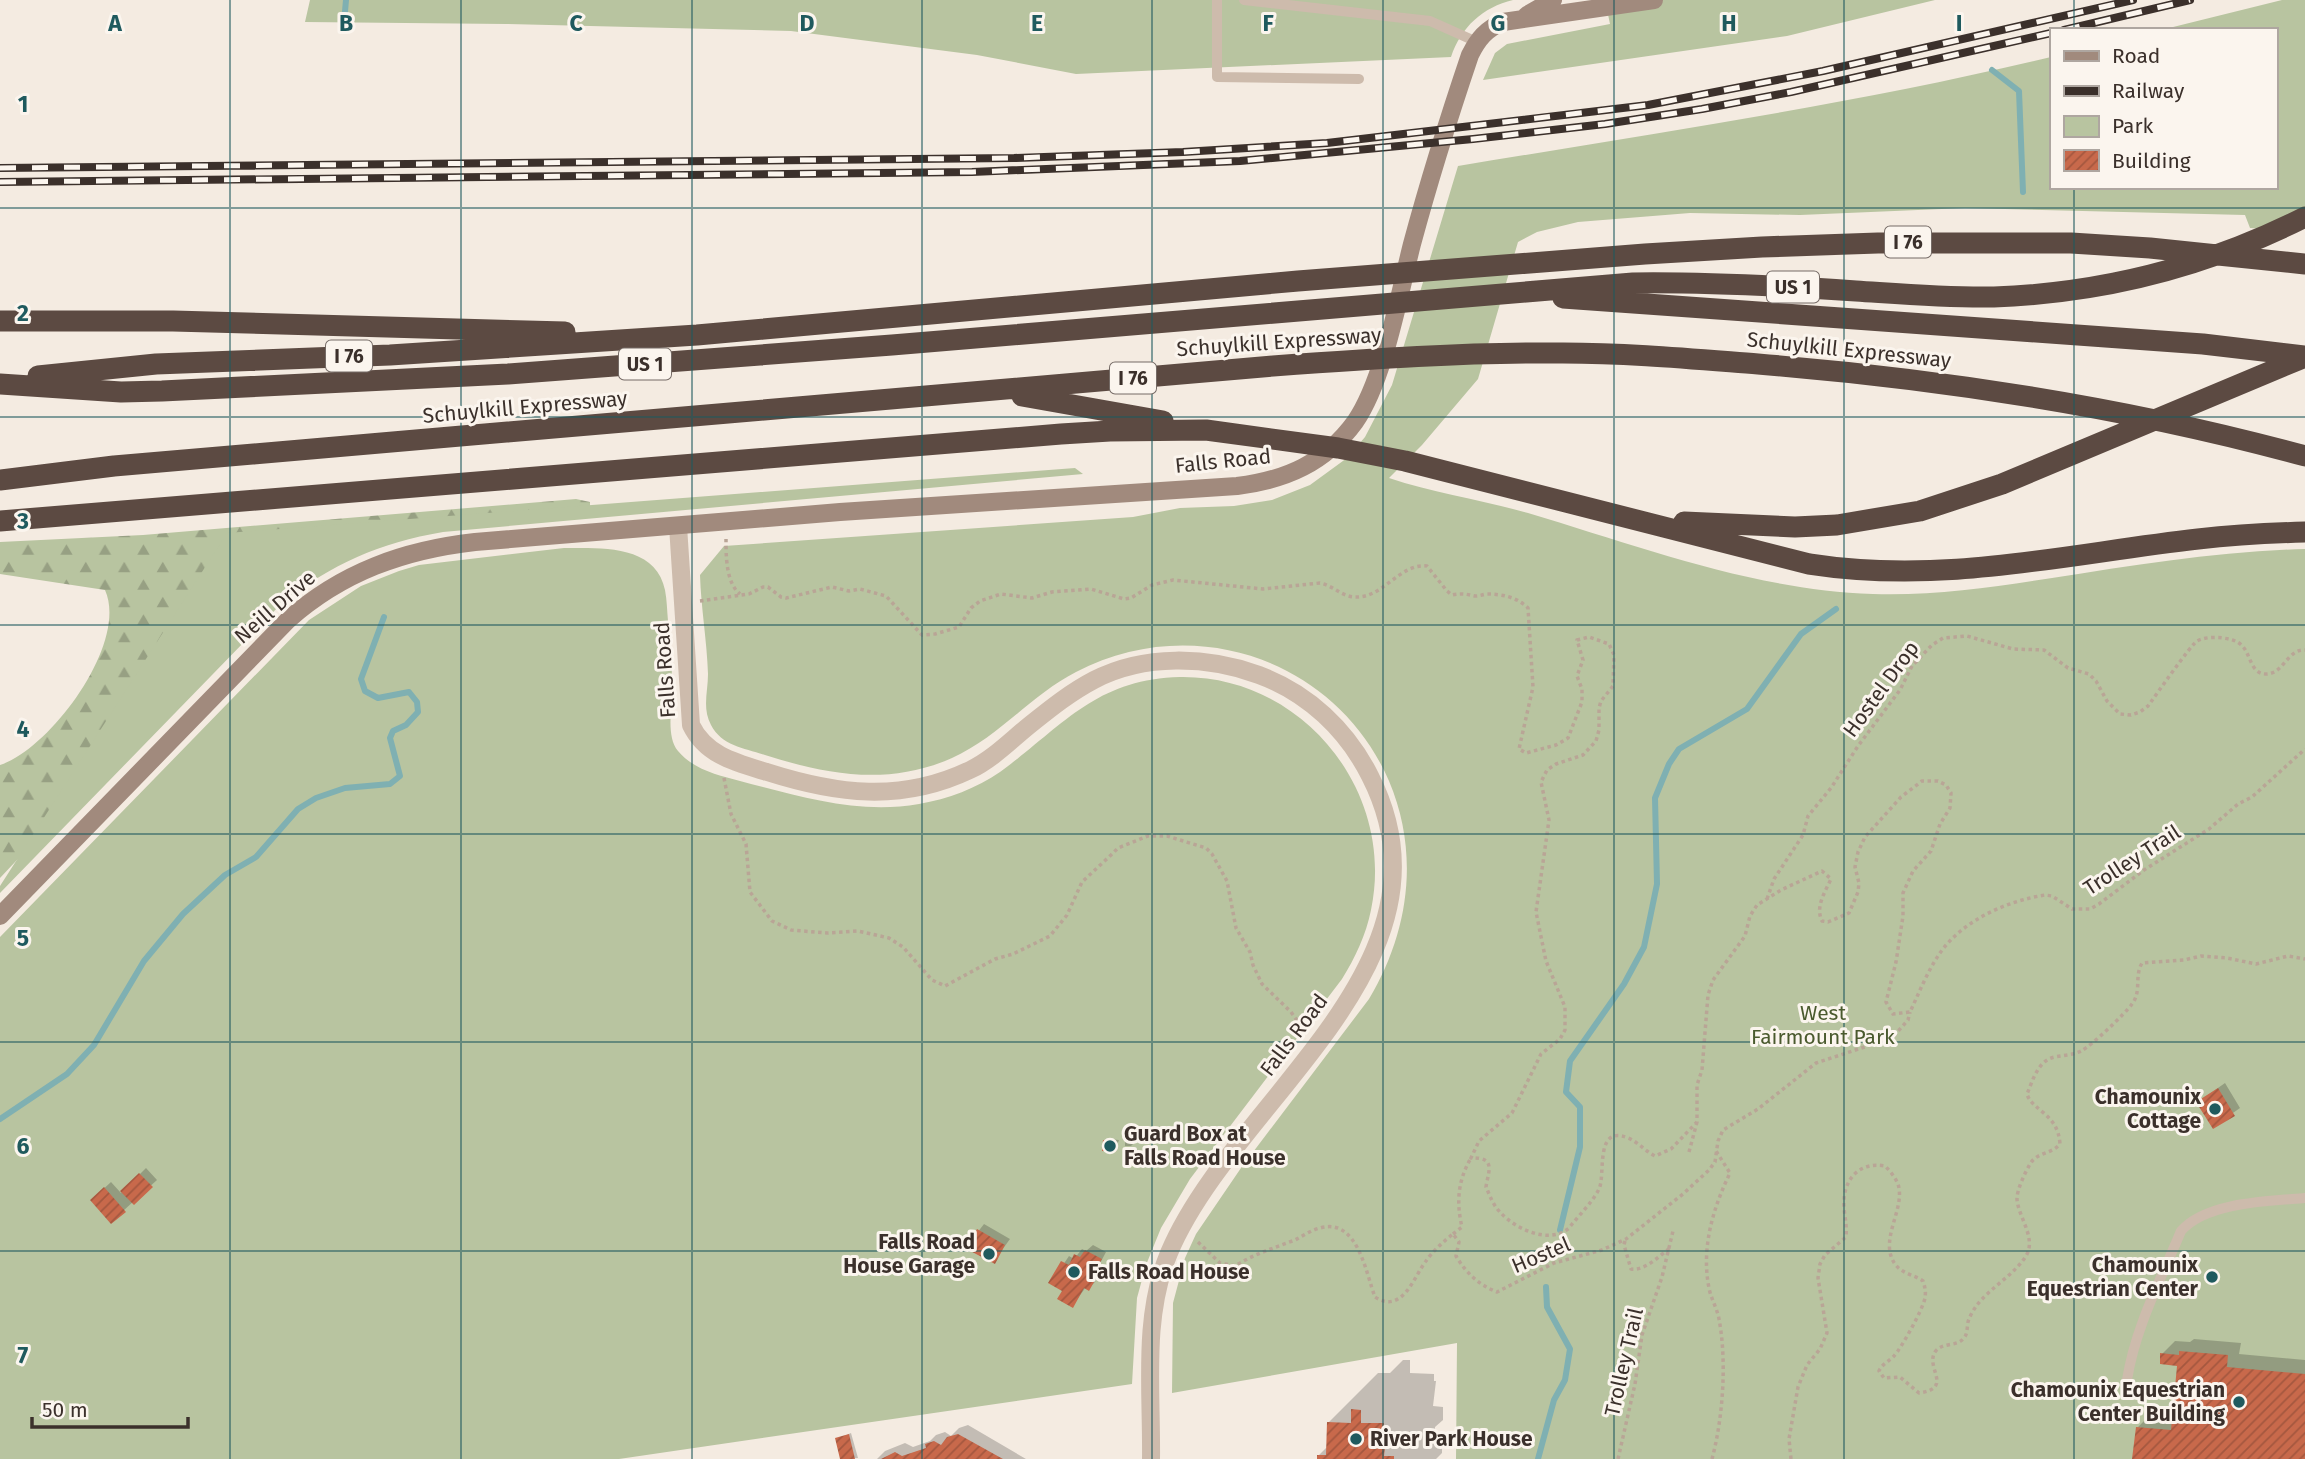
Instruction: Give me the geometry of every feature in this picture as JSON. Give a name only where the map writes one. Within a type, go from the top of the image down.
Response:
[{"type":"highway","name":"US 1","points":[[0,382],[121,392],[393,381],[892,345],[1608,285],[1738,284],[1993,297],[2085,289],[2168,271],[2275,232],[2305,217]]},
{"type":"highway","name":"I 76","points":[[0,382],[156,364],[390,355],[698,335],[1298,281],[1762,247],[1878,243],[2071,243],[2305,264]]},
{"type":"highway","points":[[1502,294],[2203,344],[2305,356]]},
{"type":"highway","points":[[0,321],[173,321],[698,335]]},
{"type":"highway","name":"Schuylkill Expressway","points":[[0,480],[41,474],[1273,366],[1485,354],[1563,353],[1636,355],[1805,368],[2009,393],[2112,412],[2305,456]]},
{"type":"highway","points":[[1643,520],[1794,527],[1838,525],[1920,511],[2002,484],[2305,356]]},
{"type":"highway","points":[[992,390],[1206,430],[1324,446],[1405,461],[1810,564],[1887,572],[1939,572],[2196,539],[2305,531]]},
{"type":"highway","points":[[0,521],[1061,434],[1206,430]]},
{"type":"highway","points":[[0,474],[41,474]]},
{"type":"main road","points":[[1518,19],[1553,0]]},
{"type":"main road","points":[[1477,42],[1493,26],[1518,19],[1654,0]]},
{"type":"main road","name":"Falls Road","points":[[678,526],[853,511],[1237,486],[1276,480],[1294,473],[1317,459],[1339,440],[1354,422],[1374,384],[1424,198],[1461,81],[1477,42]]},
{"type":"main road","name":"Neill Drive","points":[[0,916],[279,629],[307,603],[345,578],[387,560],[451,544],[678,526]]},
{"type":"street","name":"Falls Road","points":[[678,526],[691,725],[704,744],[726,759],[828,789],[864,793],[911,789],[953,778],[972,769],[1077,690],[1115,671],[1162,662],[1206,661],[1248,671],[1297,694],[1324,714],[1352,744],[1364,763],[1381,801],[1391,842],[1393,883],[1390,904],[1376,947],[1359,984],[1209,1183],[1181,1227],[1169,1252],[1156,1295],[1153,1317],[1151,1459]]},
{"type":"lane","points":[[1217,0],[1217,77],[1359,79]]},
{"type":"lane","points":[[1244,0],[1430,21],[1477,42]]},
{"type":"lane","points":[[2127,1380],[2132,1352],[2142,1325],[2182,1231],[2190,1221],[2229,1208],[2305,1198]]},
{"type":"path","points":[[726,522],[729,572],[736,592],[742,595]]},
{"type":"path","name":"Hostel Drop","points":[[1767,899],[1774,878],[1803,835],[1808,816],[1831,788],[1899,690],[1912,666],[1931,645],[1943,638],[1967,636],[2013,649],[2045,650],[2068,668],[2089,674],[2112,707],[2120,714],[2131,715],[2148,706],[2196,642],[2216,637],[2233,639],[2242,645],[2253,667],[2267,674],[2277,671],[2292,653],[2305,650]]},
{"type":"path","name":"Trolley Trail","points":[[1910,1012],[1939,954],[1975,921],[1995,911],[2045,895],[2052,896],[2072,909],[2090,909],[2144,870],[2209,829],[2238,804],[2252,797],[2305,749]]},
{"type":"path","points":[[726,759],[724,784],[731,814],[746,844],[750,891],[772,921],[790,930],[827,933],[858,931],[889,938],[903,947],[938,985],[952,984],[995,959],[1035,945],[1050,936],[1067,915],[1082,882],[1118,848],[1148,836],[1158,835],[1206,848],[1227,881],[1236,928],[1251,951],[1253,965],[1262,984],[1317,1043]]},
{"type":"path","points":[[1689,1152],[1697,1122],[1697,1085],[1702,1070],[1708,995],[1718,971],[1745,936],[1750,916],[1757,905],[1822,871],[1831,879],[1819,906],[1822,921],[1828,922],[1849,913],[1858,892],[1855,867],[1857,852],[1865,837],[1901,797],[1922,781],[1938,781],[1946,785],[1951,793],[1950,808],[1940,824],[1931,850],[1913,871],[1903,892],[1903,916],[1896,962],[1886,1002],[1893,1014],[1910,1012]]},
{"type":"path","points":[[1791,1459],[1788,1439],[1798,1387],[1807,1365],[1824,1342],[1827,1333],[1818,1278],[1820,1264],[1825,1255],[1846,1237],[1845,1195],[1849,1181],[1855,1173],[1869,1164],[1885,1166],[1894,1176],[1899,1194],[1890,1254],[1897,1267],[1923,1281],[1926,1290],[1922,1308],[1901,1346],[1879,1371],[1884,1378],[1905,1380],[1919,1393],[1928,1392],[1934,1388],[1936,1382],[1933,1359],[1936,1351],[1964,1338],[1968,1321],[1976,1307],[2017,1266],[2028,1250],[2030,1243],[2017,1199],[2019,1190],[2030,1163],[2037,1156],[2053,1151],[2060,1144],[2049,1116],[2028,1100],[2027,1094],[2038,1068],[2049,1059],[2074,1054],[2088,1047],[2130,1007],[2139,991],[2138,974],[2141,963],[2201,956],[2256,964],[2288,956],[2305,959]]},
{"type":"path","name":"Hostel","points":[[1453,1234],[1459,1242],[1456,1256],[1467,1273],[1497,1292],[1554,1263],[1615,1245],[1626,1239],[1709,1170],[1715,1162],[1723,1130],[1758,1109],[1816,1063],[1892,1038],[1908,1020],[1910,1012]]},
{"type":"path","points":[[1712,1459],[1722,1413],[1722,1351],[1719,1318],[1709,1290],[1707,1244],[1711,1222],[1730,1173],[1716,1151]]},
{"type":"path","points":[[1181,1227],[1213,1257],[1229,1266],[1235,1266],[1257,1253],[1281,1246],[1317,1228],[1338,1229],[1351,1239],[1361,1252],[1375,1297],[1384,1301],[1401,1297],[1409,1291],[1427,1259],[1462,1227],[1457,1214],[1458,1198],[1471,1158]]},
{"type":"path","name":"Trolley Trail","points":[[1618,1459],[1635,1384],[1642,1335],[1673,1231]]},
{"type":"path","points":[[1626,1239],[1624,1245],[1631,1269],[1637,1270],[1645,1266],[1670,1248]]},
{"type":"green space","points":[[310,0],[1513,0],[1492,8],[1474,20],[1461,36],[1451,57],[1076,74],[977,55],[791,31],[305,22]]},
{"type":"green space","points":[[1605,0],[1935,0],[1787,36],[1483,80],[1495,53],[1507,44],[1610,24]]},
{"type":"green space","name":"West Fairmount Park","points":[[2282,0],[2305,0],[2305,209],[2264,229],[2250,228],[2245,215],[1965,208],[1800,215],[1690,213],[1578,222],[1537,232],[1518,242],[1478,379],[1422,445],[1389,478],[1528,513],[1699,565],[1742,576],[1829,591],[1873,594],[1940,592],[2210,556],[2305,549],[2305,1459],[1456,1459],[1457,1343],[1172,1393],[1173,1303],[1185,1258],[1196,1234],[1241,1168],[1369,999],[1383,973],[1401,920],[1406,892],[1405,836],[1389,781],[1365,739],[1334,704],[1298,677],[1256,658],[1212,648],[1167,646],[1121,654],[1076,672],[1044,692],[985,739],[952,758],[928,767],[882,775],[812,768],[734,745],[721,738],[711,725],[706,706],[708,674],[700,575],[724,546],[1133,517],[1180,508],[1234,506],[1272,500],[1310,485],[1347,458],[1365,437],[1392,385],[1458,166],[1830,103],[2050,57],[2050,189],[2277,189],[2277,28],[2169,28]]},
{"type":"green space","points":[[1075,468],[1083,474],[443,532],[377,549],[338,566],[282,603],[0,893],[0,886],[227,533]]},
{"type":"green space","points":[[576,499],[590,502],[590,509],[407,534],[307,575],[47,828],[0,878],[0,765],[20,755],[62,717],[96,664],[106,637],[109,612],[105,590],[0,574],[0,542],[143,535]]},
{"type":"green space","points":[[564,548],[625,552],[639,556],[660,575],[666,594],[672,677],[670,725],[675,746],[684,757],[699,767],[762,787],[851,806],[896,807],[941,799],[991,778],[1081,708],[1102,696],[1125,686],[1180,677],[1224,682],[1265,696],[1301,718],[1331,748],[1354,783],[1369,823],[1375,866],[1371,910],[1366,928],[1356,955],[1342,979],[1190,1179],[1161,1228],[1146,1265],[1137,1298],[1132,1384],[619,1459],[0,1459],[0,937],[309,620],[361,586],[419,565]]},
{"type":"building","name":"Chamounix Cottage","points":[[2218,1088],[2235,1116],[2213,1129],[2196,1102]]},
{"type":"building","name":"Guard Box at Falls Road House","points":[[1103,1140],[1117,1142],[1116,1152],[1102,1151]]},
{"type":"building","points":[[139,1173],[153,1187],[134,1205],[120,1191]]},
{"type":"building","points":[[104,1187],[126,1212],[111,1224],[90,1200]]},
{"type":"building","name":"Falls Road House Garage","points":[[977,1229],[1005,1245],[995,1264],[959,1245],[965,1235],[972,1239]]},
{"type":"building","name":"Falls Road House","points":[[1085,1250],[1102,1259],[1090,1280],[1094,1282],[1089,1291],[1084,1288],[1073,1308],[1057,1299],[1062,1291],[1048,1283],[1061,1261],[1069,1265],[1074,1254],[1080,1257]]},
{"type":"building","name":"Chamounix Equestrian Center Building","points":[[2179,1351],[2228,1355],[2227,1367],[2305,1374],[2305,1459],[2132,1459],[2136,1427],[2171,1430],[2177,1366],[2160,1364],[2160,1353],[2179,1355]]},
{"type":"building","name":"River Park House","points":[[1351,1409],[1361,1410],[1361,1423],[1384,1423],[1384,1430],[1387,1430],[1384,1456],[1394,1456],[1394,1459],[1317,1459],[1317,1455],[1326,1455],[1327,1422],[1351,1423]]},
{"type":"building","points":[[849,1434],[855,1459],[840,1459],[835,1438]]},
{"type":"building","points":[[958,1434],[1003,1459],[881,1459],[895,1452],[902,1456],[926,1448],[925,1444],[934,1441],[941,1445],[947,1437]]},
{"type":"waterway","points":[[344,23],[346,0]]},
{"type":"waterway","points":[[1992,70],[2019,91],[2023,192]]},
{"type":"waterway","points":[[1560,1230],[1580,1147],[1580,1107],[1566,1092],[1570,1061],[1624,984],[1644,947],[1657,884],[1655,798],[1669,764],[1679,749],[1747,709],[1801,634],[1836,609]]},
{"type":"waterway","points":[[0,1119],[67,1074],[94,1045],[144,961],[183,914],[225,875],[256,857],[298,809],[316,798],[345,788],[390,784],[400,776],[390,738],[393,731],[406,725],[418,712],[417,702],[409,692],[378,698],[365,691],[361,679],[384,617]]},
{"type":"waterway","points":[[1538,1459],[1554,1400],[1565,1380],[1570,1349],[1547,1307],[1546,1287]]},
{"type":"railway","points":[[0,168],[1014,158],[1327,143],[1648,105],[1823,71],[2133,0]]},
{"type":"railway","points":[[2072,28],[2190,0]]},
{"type":"railway","points":[[0,182],[972,172],[1240,161],[1473,139],[1605,124],[1702,109],[1791,92],[2050,33]]},
{"type":"place","name":"Chamounix Cottage","points":[[2215,1109]]},
{"type":"place","name":"Guard Box at Falls Road House","points":[[1110,1146]]},
{"type":"place","name":"Falls Road House Garage","points":[[989,1254]]},
{"type":"place","name":"Falls Road House","points":[[1074,1272]]},
{"type":"place","name":"Chamounix Equestrian Center","points":[[2212,1277]]},
{"type":"place","name":"Chamounix Equestrian Center Building","points":[[2239,1402]]},
{"type":"place","name":"River Park House","points":[[1356,1439]]}]
